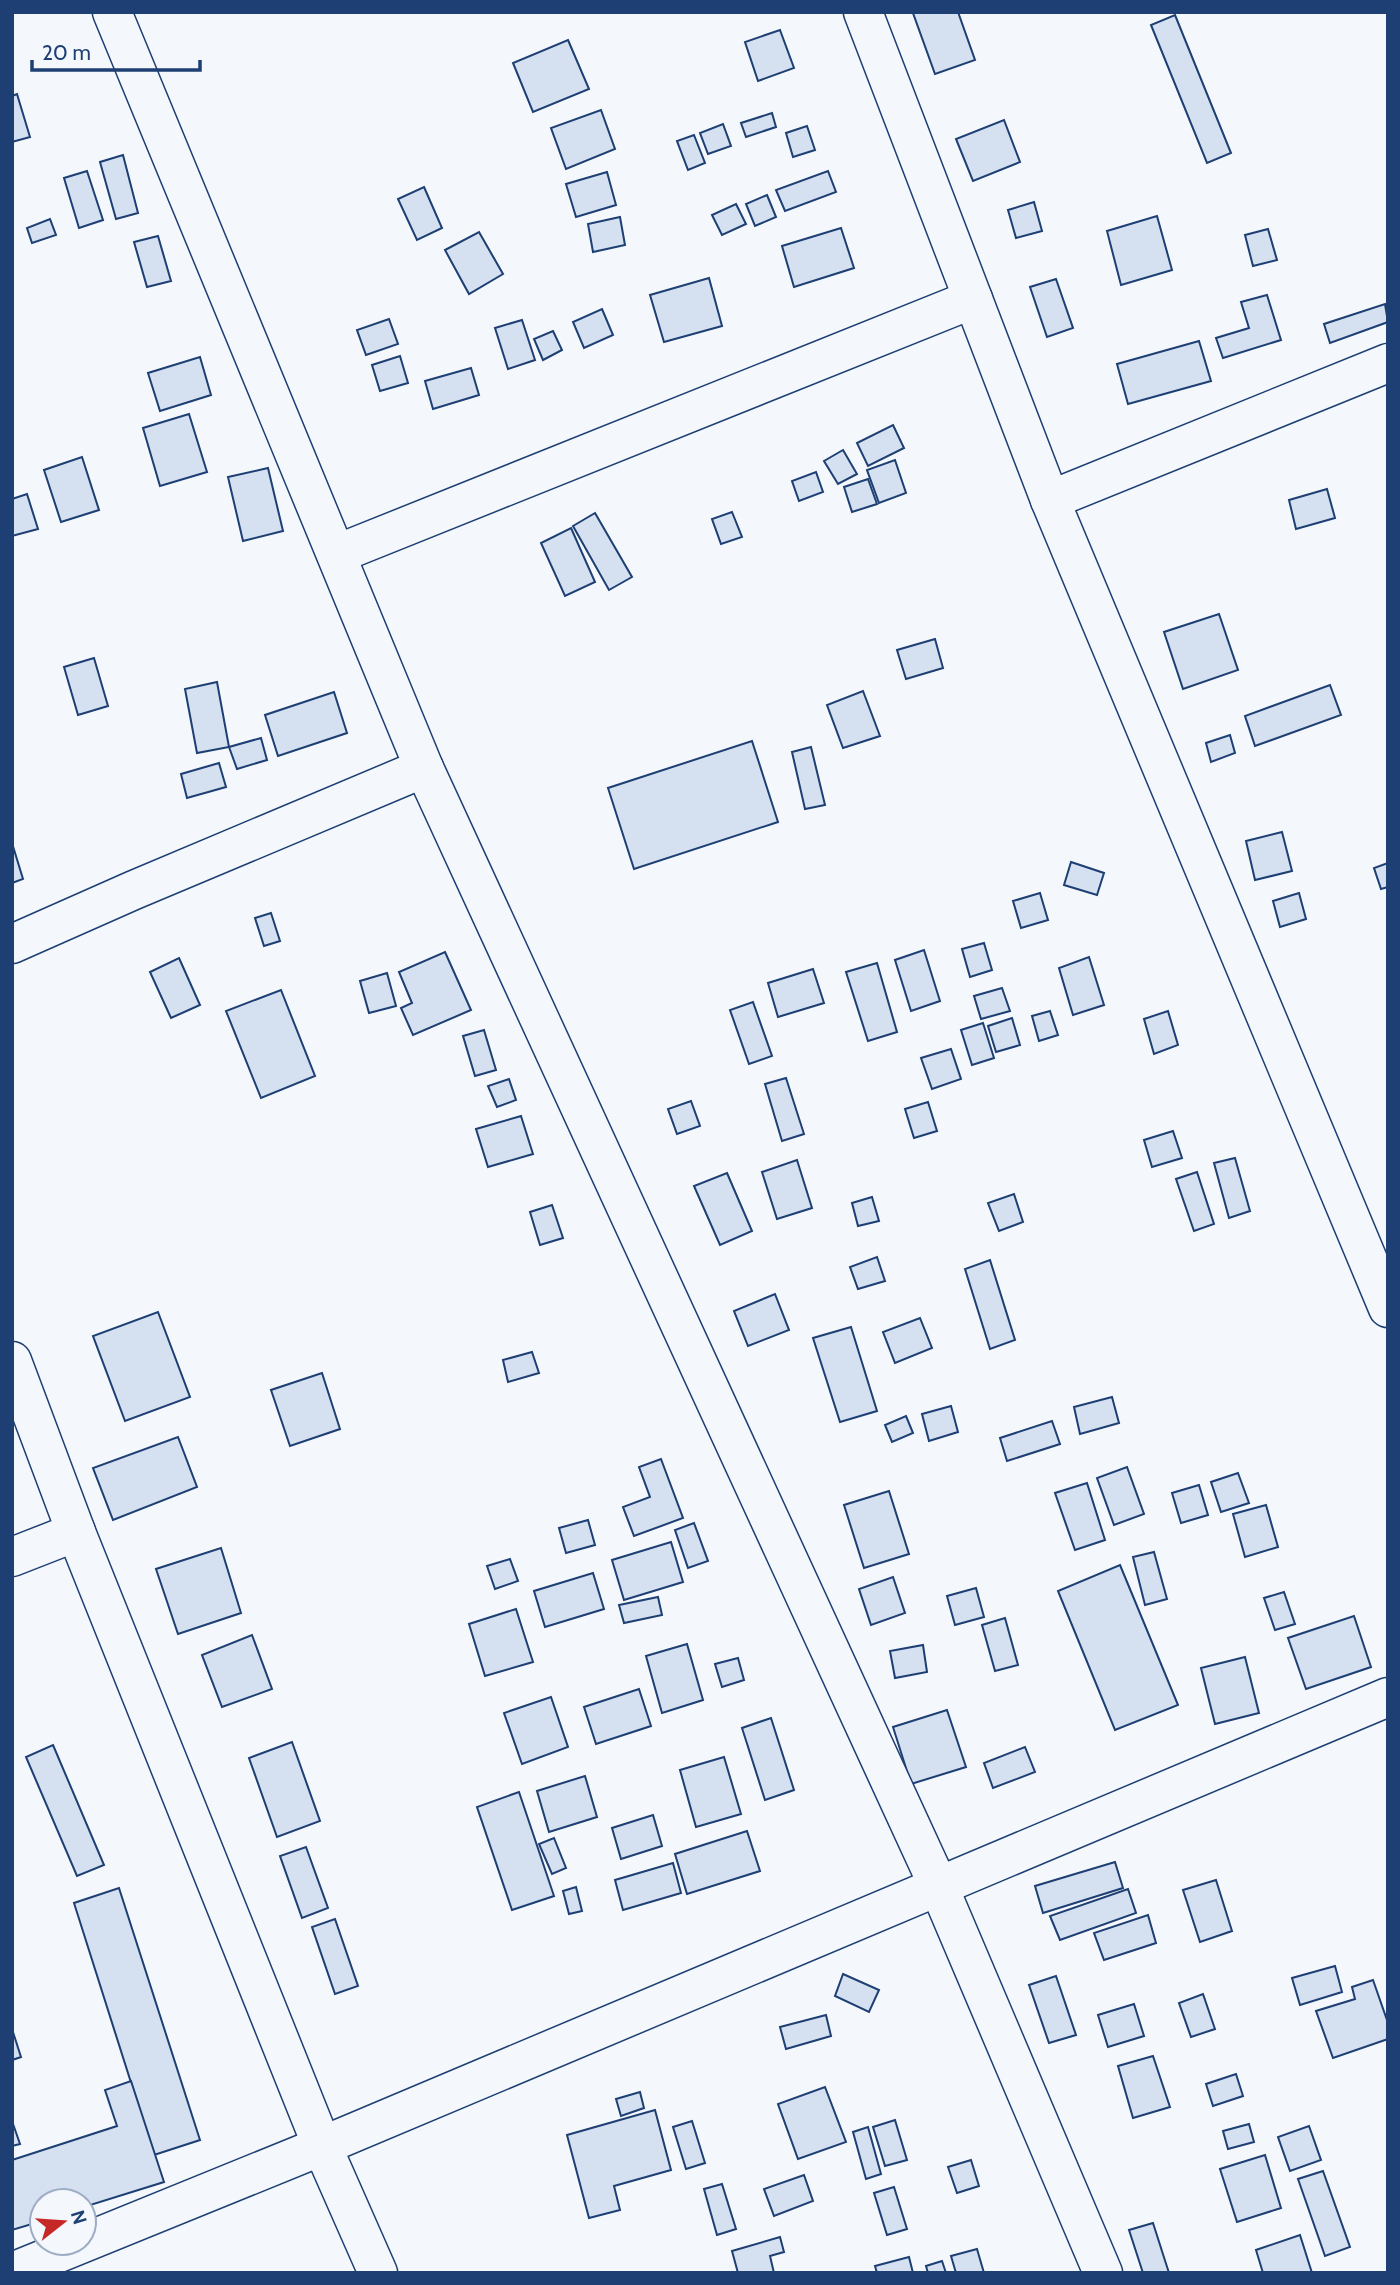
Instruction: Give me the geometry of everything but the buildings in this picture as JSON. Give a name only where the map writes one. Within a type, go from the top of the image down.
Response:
[{"type":"street","points":[[113,12],[424,768],[938,1885],[1103,2273]]},
{"type":"street","points":[[863,12],[1049,500],[1388,1308]]},
{"type":"street","points":[[337,554],[972,299]]},
{"type":"street","points":[[1049,500],[1388,363]]},
{"type":"street","points":[[12,944],[424,768]]},
{"type":"street","points":[[12,1361],[76,1532],[322,2146],[378,2273]]},
{"type":"street","points":[[12,1557],[76,1532]]},
{"type":"street","points":[[12,2272],[322,2146],[1388,1697]]}]
